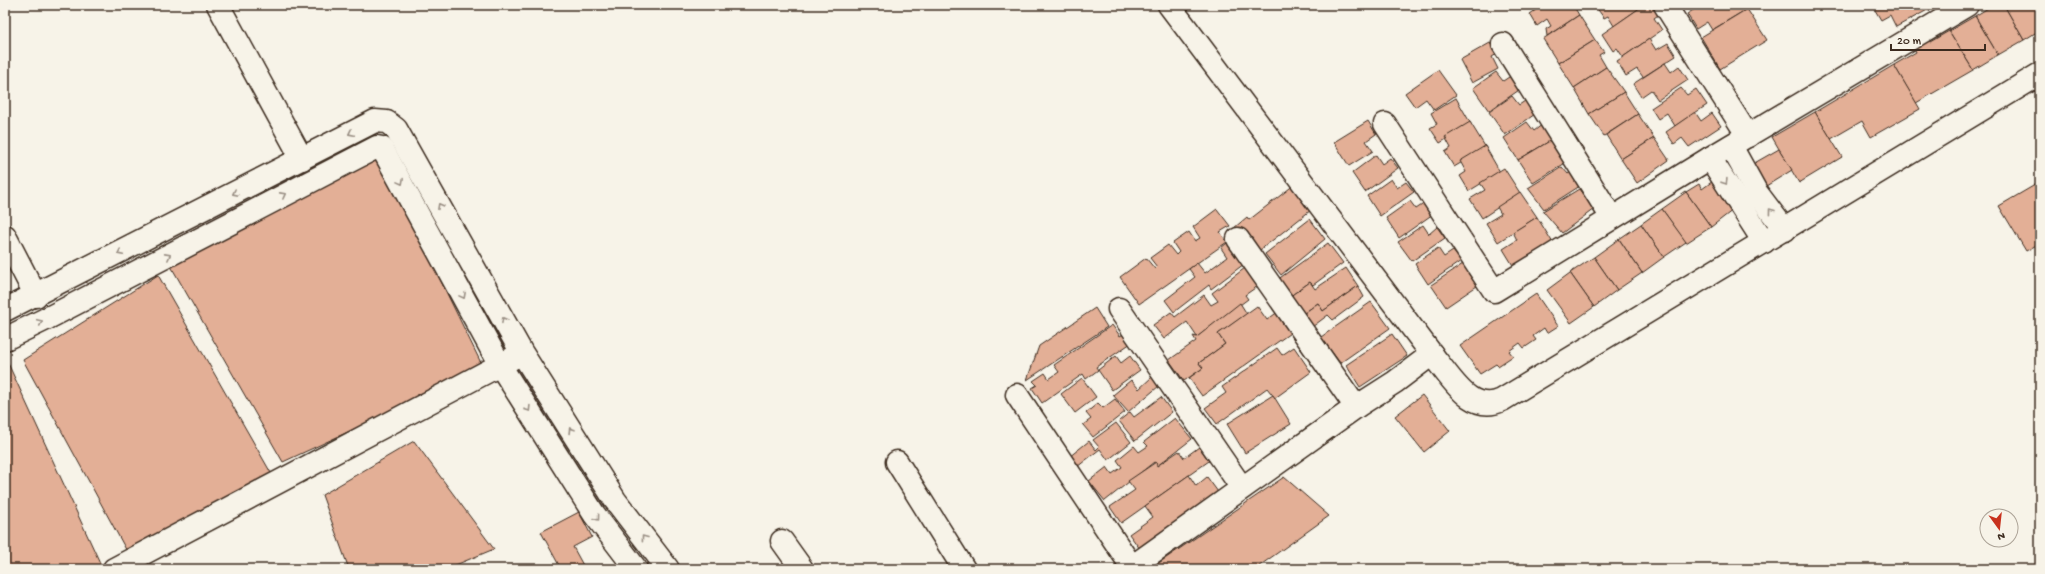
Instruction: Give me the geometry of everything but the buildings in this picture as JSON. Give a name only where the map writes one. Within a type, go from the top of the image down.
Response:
[{"type":"street","points":[[218,5],[302,159]]},
{"type":"street","points":[[1169,5],[1432,354],[1471,400],[1485,404],[1494,403],[1785,230],[2040,74]]},
{"type":"street","points":[[1665,5],[1740,141],[1757,193],[1785,230]]},
{"type":"street","points":[[1385,124],[1494,291],[1959,7]]},
{"type":"street","points":[[1503,44],[1612,218]]},
{"type":"street","points":[[5,310],[36,296],[376,121],[387,122],[396,129],[522,353],[615,500],[668,569]]},
{"type":"street","points":[[5,338],[48,318],[377,147],[385,151],[500,365],[594,514],[636,569]]},
{"type":"street","points":[[1710,158],[1764,242]]},
{"type":"street","points":[[5,236],[36,296]]},
{"type":"street","points":[[1238,240],[1356,407]]},
{"type":"street","points":[[1119,309],[1242,488]]},
{"type":"street","points":[[114,569],[522,353]]},
{"type":"street","points":[[1017,395],[1130,568],[1356,407],[1395,382],[1432,354]]},
{"type":"street","points":[[897,462],[964,569]]},
{"type":"street","points":[[782,542],[802,569]]}]
